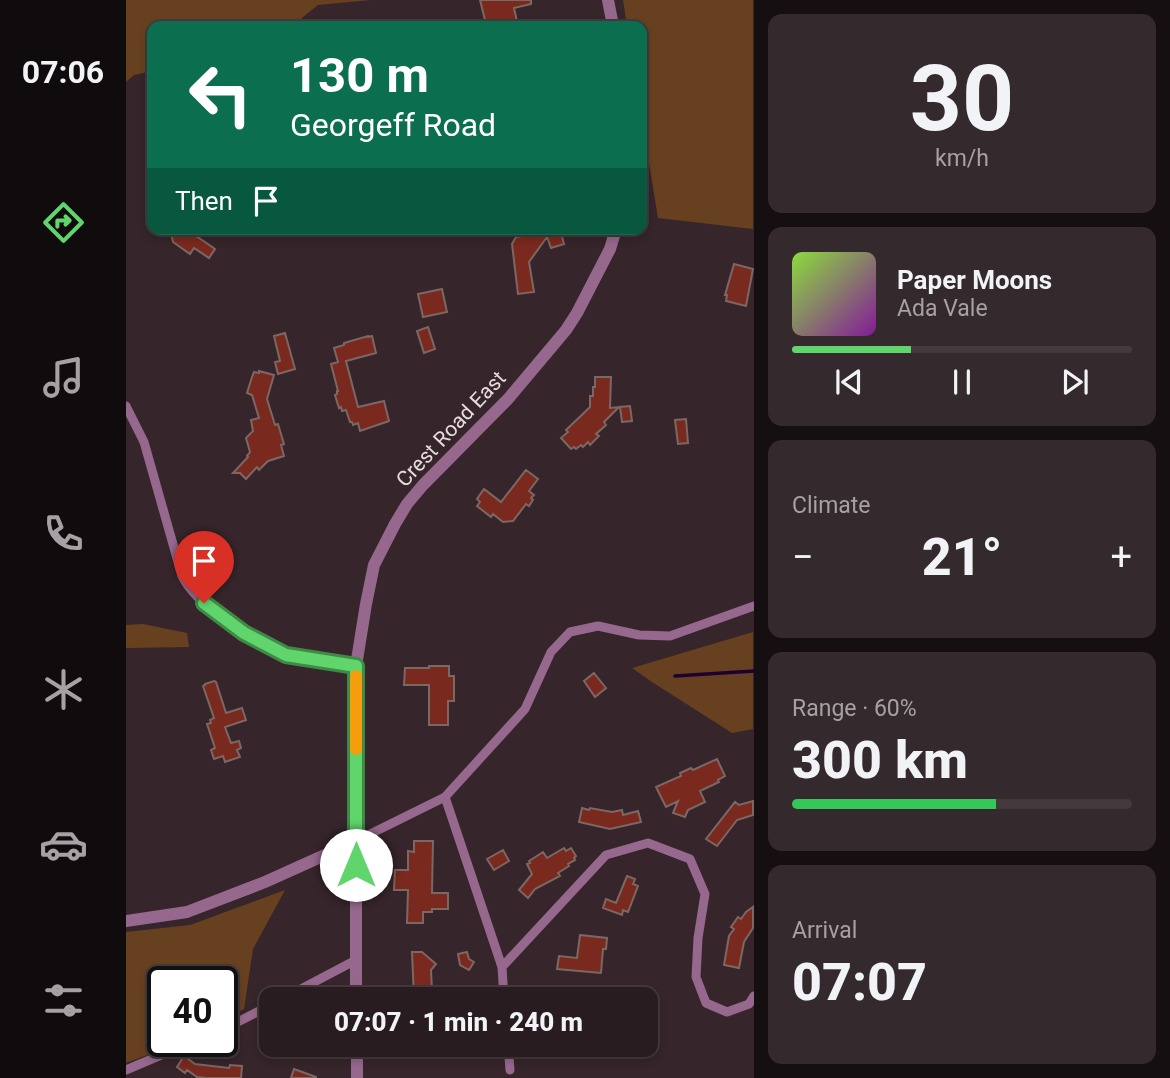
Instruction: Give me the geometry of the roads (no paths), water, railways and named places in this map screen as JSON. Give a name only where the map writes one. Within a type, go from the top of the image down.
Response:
[{"type":"street","points":[[608,0],[612,21]]},
{"type":"street","name":"Crest Road East","points":[[356,987],[356,666],[374,565],[407,504],[508,398],[566,330],[610,249],[614,235]]},
{"type":"street","points":[[126,406],[144,442],[182,576],[192,591],[244,633],[286,655],[356,666]]},
{"type":"street","points":[[126,921],[187,912],[265,882],[444,797],[524,709],[551,652],[570,632],[598,626],[639,635],[670,636],[754,606]]},
{"type":"street","points":[[444,797],[502,967],[504,987]]},
{"type":"street","points":[[502,967],[606,855],[648,843],[690,859],[705,894],[698,938],[696,977],[706,1003],[727,1012],[749,1004],[754,996]]},
{"type":"street","points":[[305,987],[356,960]]},
{"type":"street","points":[[238,1022],[259,1011]]},
{"type":"street","points":[[126,1070],[156,1057]]},
{"type":"street","points":[[357,1057],[357,1078]]},
{"type":"street","points":[[509,1057],[510,1070]]},
{"type":"waterway","points":[[675,676],[754,671]]}]
